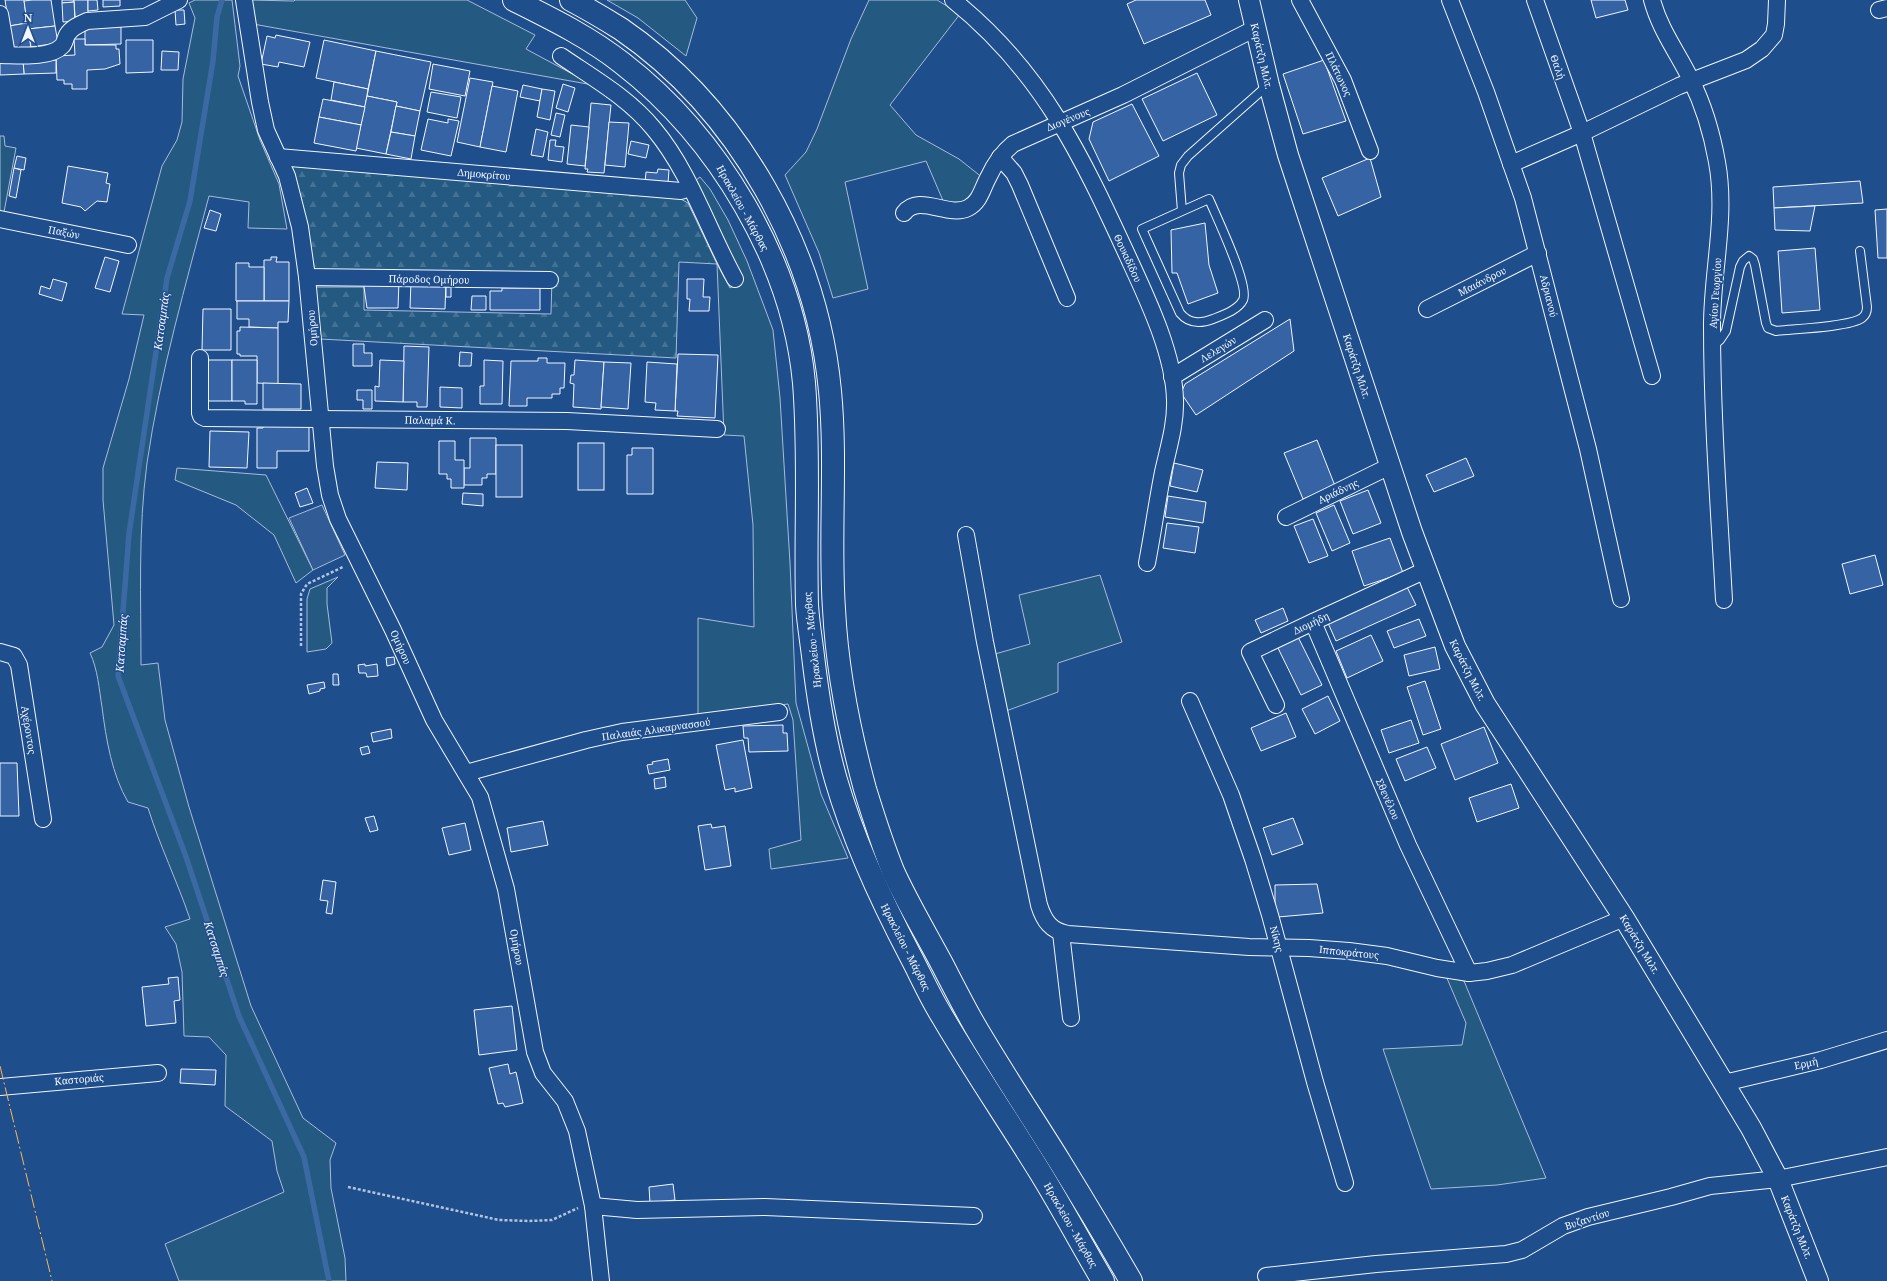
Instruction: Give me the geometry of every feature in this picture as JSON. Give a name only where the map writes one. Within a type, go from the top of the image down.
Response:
[{"type":"main road","name":"Ηρακλείου - Μάρθας","points":[[514,0],[561,24],[604,50],[636,74],[672,108],[700,139],[725,174],[767,250],[786,299],[802,364],[806,424],[807,609],[820,714],[836,779],[849,819],[879,893],[940,1014],[1043,1177],[1103,1281]]},
{"type":"main road","points":[[571,0],[623,31],[668,67],[688,86],[719,122],[743,154],[776,205],[787,230],[815,307],[828,372],[832,431],[833,608],[841,684],[865,789],[894,872],[974,1024],[1061,1163],[1131,1281]]},
{"type":"street","points":[[0,14],[3,55],[36,55],[55,51],[60,48],[66,36],[72,29],[87,21],[145,17],[179,0]]},
{"type":"street","name":"Ομήρου","points":[[244,0],[261,109],[266,130],[287,176],[299,221],[307,277],[330,495],[338,519],[393,630],[434,720],[480,797],[506,889],[535,1052],[543,1073],[565,1101],[574,1121],[593,1206],[601,1281]]},
{"type":"street","name":"Θουκιδίδου","points":[[953,0],[982,24],[1014,58],[1041,92],[1060,122],[1093,183],[1137,278],[1159,330],[1172,377],[1175,401],[1173,426],[1147,563]]},
{"type":"street","name":"Καράτζη Μιλτ.","points":[[1249,0],[1268,85],[1288,155],[1390,466],[1426,570],[1455,646],[1473,684],[1624,918],[1751,1128],[1778,1179],[1818,1281]]},
{"type":"street","name":"Πλάτωνος","points":[[1300,0],[1343,80],[1370,152]]},
{"type":"street","name":"Αδριανού","points":[[1450,0],[1486,92],[1523,198],[1588,449],[1621,599]]},
{"type":"street","name":"Θαλή","points":[[1535,0],[1582,133],[1652,376]]},
{"type":"street","name":"Αγίου Γεωργίου","points":[[1652,0],[1662,28],[1692,81],[1707,120],[1717,161],[1720,186],[1720,221],[1712,315],[1724,600]]},
{"type":"street","points":[[1511,164],[1582,133],[1692,81],[1739,64],[1762,49],[1774,35],[1777,0]]},
{"type":"street","name":"Διογένους","points":[[904,213],[909,208],[916,205],[956,211],[968,208],[978,199],[1000,157],[1013,144],[1116,98],[1256,28]]},
{"type":"street","points":[[561,56],[626,101],[654,129],[675,159],[735,279]]},
{"type":"street","name":"Δημοκρίτου","points":[[278,157],[681,191],[690,188]]},
{"type":"street","points":[[1000,157],[1014,173],[1067,298]]},
{"type":"street","name":"Παξών","points":[[0,219],[128,244]]},
{"type":"street","name":"Μαιάνδρου","points":[[1427,309],[1538,253]]},
{"type":"street","name":"Πάροδος Ομήρου","points":[[307,277],[550,280]]},
{"type":"street","name":"Λελεγών","points":[[1172,377],[1265,320]]},
{"type":"street","name":"Παλαμά Κ.","points":[[200,358],[201,416],[205,418],[567,421],[717,429]]},
{"type":"street","name":"Αριάδνης","points":[[1286,517],[1390,466]]},
{"type":"street","points":[[966,535],[997,702],[1039,905],[1047,923],[1051,928],[1061,933],[1071,1018]]},
{"type":"street","name":"Διομήδη","points":[[1276,705],[1250,652],[1426,570]]},
{"type":"street","name":"Σθενέλου","points":[[1313,622],[1405,838],[1469,973]]},
{"type":"street","name":"Αχέροντος","points":[[0,652],[14,656],[19,665],[44,820]]},
{"type":"street","name":"Νίκης","points":[[1190,701],[1231,795],[1253,859],[1279,948],[1311,1069],[1345,1183]]},
{"type":"street","name":"Παλαιάς Αλικαρνασσού","points":[[466,773],[622,732],[778,712]]},
{"type":"street","name":"Ιπποκράτους","points":[[1061,933],[1248,948],[1309,948],[1374,953],[1469,973],[1487,971],[1512,965],[1624,918]]},
{"type":"street","name":"Ερμή","points":[[1724,1083],[1821,1060],[1887,1040]]},
{"type":"street","name":"Καστοριάς","points":[[0,1087],[158,1073]]},
{"type":"street","name":"Βυζαντίου","points":[[1266,1276],[1376,1264],[1506,1254],[1522,1250],[1563,1226],[1588,1217],[1710,1186],[1778,1179],[1887,1157]]},
{"type":"street","points":[[593,1206],[658,1211],[800,1207],[974,1216]]},
{"type":"lane","points":[[1182,211],[1179,173],[1181,165],[1188,156],[1268,85]]},
{"type":"lane","points":[[1208,199],[1243,281],[1244,295],[1241,303],[1231,311],[1207,322],[1193,322],[1184,318],[1180,313],[1142,229],[1182,211],[1208,199]]},
{"type":"lane","points":[[1713,346],[1720,340],[1726,331],[1740,267],[1743,261],[1749,256],[1753,259],[1755,265],[1768,328],[1776,331],[1849,323],[1862,319],[1867,308],[1860,250]]},
{"type":"path","points":[[301,646],[301,594],[307,584],[358,559]]},
{"type":"path","points":[[348,1187],[499,1220],[552,1220],[581,1207],[593,1206]]},
{"type":"green space","points":[[195,0],[232,0],[240,66],[238,76],[260,140],[279,184],[287,229],[248,228],[249,202],[209,196],[166,362],[152,429],[147,463],[141,539],[141,665],[158,663],[165,720],[189,807],[251,1006],[303,1118],[336,1143],[330,1160],[331,1188],[345,1258],[346,1281],[179,1281],[165,1244],[284,1192],[277,1171],[272,1141],[225,1106],[226,1055],[209,1037],[184,1036],[182,972],[176,944],[165,927],[190,919],[148,808],[128,802],[122,791],[110,756],[97,673],[90,653],[102,647],[114,625],[103,500],[103,468],[129,379],[144,315],[122,314],[162,166],[177,140],[182,122],[183,79],[195,18],[189,3]]},
{"type":"green space","points":[[249,0],[467,0],[535,35],[526,49],[593,85],[253,24]]},
{"type":"green space","points":[[607,0],[685,0],[697,18],[686,56],[638,18]]},
{"type":"green space","points":[[869,0],[937,0],[960,14],[890,105],[916,135],[959,159],[983,178],[968,202],[944,203],[926,161],[845,182],[868,289],[833,298],[819,253],[785,175],[806,152],[817,129],[851,39]]},
{"type":"green space","points":[[0,136],[4,136],[5,146],[16,148],[4,212],[0,211]]},
{"type":"green space","points":[[291,165],[677,197],[688,203],[717,264],[679,262],[676,358],[320,339],[313,287],[364,287],[364,310],[551,314],[552,277],[312,269]]},
{"type":"green space","points":[[700,177],[710,189],[728,220],[747,261],[773,330],[780,398],[790,563],[796,703],[821,794],[848,858],[771,869],[769,849],[801,840],[793,720],[788,704],[698,715],[698,618],[754,627],[753,525],[744,436],[724,435],[717,264],[730,288],[741,280],[696,180]]},
{"type":"green space","points":[[177,468],[266,475],[313,570],[296,583],[274,535],[236,505],[175,480]]},
{"type":"green space","points":[[1100,575],[1122,642],[1058,663],[1058,692],[1006,711],[995,654],[1030,644],[1019,595]]},
{"type":"green space","points":[[338,577],[327,588],[327,604],[332,643],[326,649],[307,652],[307,599],[310,589]]},
{"type":"green space","points":[[1446,976],[1464,981],[1546,1178],[1497,1185],[1431,1189],[1383,1049],[1462,1045],[1466,1023]]},
{"type":"shaded area","points":[[322,505],[345,555],[313,570],[289,518]]},
{"type":"building","points":[[5,0],[24,0],[27,23],[9,26]]},
{"type":"building","points":[[51,0],[55,26],[28,29],[24,1]]},
{"type":"building","points":[[62,0],[74,0],[74,2],[62,3]]},
{"type":"building","points":[[74,0],[88,0],[88,16],[75,17]]},
{"type":"building","points":[[88,0],[97,0],[98,10],[88,11]]},
{"type":"building","points":[[103,0],[120,0],[120,6],[103,7]]},
{"type":"building","points":[[1136,0],[1205,0],[1211,15],[1144,44],[1127,4]]},
{"type":"building","points":[[1591,0],[1625,0],[1628,10],[1596,18]]},
{"type":"building","points":[[74,2],[75,21],[63,22],[62,3]]},
{"type":"building","points":[[175,10],[184,10],[185,24],[176,25]]},
{"type":"building","points":[[27,23],[31,47],[13,50],[9,26]]},
{"type":"building","points":[[121,25],[121,44],[85,45],[85,26]]},
{"type":"building","points":[[55,26],[58,43],[31,47],[28,29]]},
{"type":"building","points":[[276,35],[310,42],[304,67],[279,62],[278,67],[261,64],[267,36],[275,38]]},
{"type":"building","points":[[74,39],[85,39],[85,45],[116,45],[116,49],[119,49],[120,64],[105,69],[87,70],[87,89],[72,89],[72,84],[64,84],[64,80],[57,80],[56,56],[75,55]]},
{"type":"building","points":[[126,40],[153,40],[153,72],[126,73]]},
{"type":"building","points":[[324,40],[376,51],[368,89],[316,78]]},
{"type":"building","points":[[162,51],[179,52],[178,70],[161,70]]},
{"type":"building","points":[[376,51],[431,62],[420,111],[396,106],[397,102],[367,96]]},
{"type":"building","points":[[23,60],[56,60],[56,73],[24,74]]},
{"type":"building","points":[[23,60],[24,74],[0,75],[0,61]]},
{"type":"building","points":[[1324,60],[1346,121],[1303,134],[1283,74]]},
{"type":"building","points":[[433,64],[470,71],[465,96],[429,89]]},
{"type":"building","points":[[1197,73],[1217,115],[1163,141],[1142,99]]},
{"type":"building","points":[[470,78],[493,82],[480,147],[457,142]]},
{"type":"building","points":[[334,82],[368,89],[365,107],[331,100]]},
{"type":"building","points":[[563,84],[575,88],[568,112],[556,108]]},
{"type":"building","points":[[523,85],[542,89],[540,101],[520,97]]},
{"type":"building","points":[[492,86],[518,91],[506,152],[480,147]]},
{"type":"building","points":[[542,89],[555,91],[550,120],[537,117]]},
{"type":"building","points":[[431,92],[461,97],[457,118],[427,112]]},
{"type":"building","points":[[367,96],[397,102],[386,154],[356,148]]},
{"type":"building","points":[[323,99],[365,107],[361,125],[319,117]]},
{"type":"building","points":[[591,103],[611,105],[604,173],[587,172],[588,169],[585,169]]},
{"type":"building","points":[[1132,104],[1159,156],[1109,181],[1089,139],[1093,122]]},
{"type":"building","points":[[396,106],[420,111],[415,136],[391,132]]},
{"type":"building","points":[[556,113],[565,115],[560,137],[551,135]]},
{"type":"building","points":[[319,117],[361,125],[356,151],[314,143]]},
{"type":"building","points":[[428,119],[448,123],[448,119],[459,121],[451,156],[421,150]]},
{"type":"building","points":[[609,122],[629,123],[625,167],[605,165]]},
{"type":"building","points":[[571,125],[589,127],[585,166],[567,164]]},
{"type":"building","points":[[536,129],[548,132],[543,157],[531,155]]},
{"type":"building","points":[[391,132],[415,136],[411,159],[386,154]]},
{"type":"building","points":[[550,140],[556,140],[555,146],[564,147],[562,162],[548,160]]},
{"type":"building","points":[[631,141],[649,145],[646,158],[628,154]]},
{"type":"building","points":[[17,156],[26,158],[24,170],[14,168]]},
{"type":"building","points":[[1370,158],[1381,197],[1338,216],[1322,178]]},
{"type":"building","points":[[68,166],[108,173],[106,183],[110,184],[107,202],[97,201],[85,211],[81,207],[62,203]]},
{"type":"building","points":[[14,168],[21,170],[16,198],[9,196]]},
{"type":"building","points":[[658,169],[669,170],[668,183],[645,182],[646,172],[657,173]]},
{"type":"building","points":[[1860,181],[1863,203],[1774,208],[1773,187]]},
{"type":"building","points":[[1815,206],[1810,231],[1775,230],[1774,208]]},
{"type":"building","points":[[1887,209],[1887,258],[1878,258],[1875,210]]},
{"type":"building","points":[[210,210],[221,214],[216,231],[204,228]]},
{"type":"building","points":[[1205,223],[1209,265],[1218,293],[1188,304],[1177,273],[1172,273],[1171,230]]},
{"type":"building","points":[[1815,248],[1820,310],[1782,313],[1778,251]]},
{"type":"building","points":[[105,257],[119,261],[110,292],[95,288]]},
{"type":"building","points":[[271,257],[277,257],[276,262],[289,262],[289,301],[264,301],[264,260],[271,260]]},
{"type":"building","points":[[236,263],[249,263],[249,267],[264,267],[264,301],[236,301]]},
{"type":"building","points":[[53,279],[67,283],[62,301],[39,294],[41,286],[50,289]]},
{"type":"building","points":[[687,279],[704,279],[703,297],[710,297],[709,311],[689,311],[690,299],[687,299]]},
{"type":"building","points":[[367,280],[399,281],[398,308],[367,308],[364,287]]},
{"type":"building","points":[[411,281],[446,281],[445,309],[410,308]]},
{"type":"building","points":[[446,281],[451,282],[451,297],[446,297]]},
{"type":"building","points":[[502,288],[540,288],[540,310],[490,310],[490,291],[502,291]]},
{"type":"building","points":[[472,296],[486,296],[486,310],[471,310]]},
{"type":"building","points":[[237,301],[289,301],[288,322],[278,322],[278,328],[249,327],[249,319],[237,319]]},
{"type":"building","points":[[203,309],[231,309],[231,350],[202,350]]},
{"type":"building","points":[[1290,319],[1294,351],[1196,415],[1181,393],[1185,384]]},
{"type":"building","points":[[240,327],[278,328],[278,384],[257,383],[257,356],[240,356],[240,354],[237,354],[237,331],[240,331]]},
{"type":"building","points":[[353,344],[364,344],[364,353],[372,353],[372,366],[353,366]]},
{"type":"building","points":[[404,346],[429,347],[427,407],[417,407],[417,402],[403,402]]},
{"type":"building","points":[[460,352],[472,353],[471,366],[459,366]]},
{"type":"building","points":[[678,354],[718,355],[715,418],[677,416],[678,411],[675,411]]},
{"type":"building","points":[[538,358],[547,358],[547,363],[565,363],[564,388],[560,388],[560,394],[552,394],[552,398],[527,398],[527,406],[509,406],[511,361],[538,361]]},
{"type":"building","points":[[205,360],[232,360],[232,401],[205,401]]},
{"type":"building","points":[[232,360],[257,360],[257,404],[245,404],[245,401],[232,401]]},
{"type":"building","points":[[380,360],[404,361],[403,402],[375,401],[375,386],[379,387]]},
{"type":"building","points":[[484,360],[503,361],[502,404],[480,404],[480,386],[484,386]]},
{"type":"building","points":[[575,360],[604,362],[601,409],[573,407],[574,384],[570,383],[571,375],[574,375]]},
{"type":"building","points":[[604,362],[631,363],[628,409],[601,407]]},
{"type":"building","points":[[647,362],[677,364],[675,411],[655,410],[656,403],[645,402]]},
{"type":"building","points":[[263,383],[301,384],[301,409],[263,409]]},
{"type":"building","points":[[440,387],[462,388],[462,408],[440,407]]},
{"type":"building","points":[[357,390],[372,390],[372,409],[363,409],[363,400],[357,400]]},
{"type":"building","points":[[309,422],[309,451],[277,451],[277,468],[257,468],[257,428],[263,428],[263,423]]},
{"type":"building","points":[[210,431],[249,432],[247,468],[209,467]]},
{"type":"building","points":[[470,438],[496,438],[496,474],[487,474],[487,478],[482,478],[482,485],[464,485],[464,468],[470,468]]},
{"type":"building","points":[[1317,440],[1335,486],[1303,499],[1284,453]]},
{"type":"building","points":[[439,441],[455,441],[455,460],[464,460],[464,488],[451,488],[451,479],[447,479],[447,474],[439,474]]},
{"type":"building","points":[[578,443],[604,443],[604,490],[578,490]]},
{"type":"building","points":[[496,445],[522,445],[522,497],[496,497]]},
{"type":"building","points":[[632,448],[653,448],[653,494],[627,494],[627,455],[632,455]]},
{"type":"building","points":[[1466,458],[1474,476],[1434,492],[1426,475]]},
{"type":"building","points":[[377,462],[408,463],[407,490],[375,488]]},
{"type":"building","points":[[1174,463],[1203,470],[1197,492],[1170,486]]},
{"type":"building","points":[[307,488],[313,503],[300,507],[295,493]]},
{"type":"building","points":[[1368,490],[1381,523],[1353,534],[1340,501]]},
{"type":"building","points":[[463,493],[483,494],[483,506],[462,504]]},
{"type":"building","points":[[1168,496],[1206,502],[1203,523],[1165,517]]},
{"type":"building","points":[[1334,505],[1350,543],[1332,551],[1316,513]]},
{"type":"building","points":[[1313,519],[1328,556],[1309,563],[1294,526]]},
{"type":"building","points":[[1167,523],[1199,527],[1195,553],[1163,548]]},
{"type":"building","points":[[1390,538],[1403,573],[1364,586],[1352,551]]},
{"type":"building","points":[[1875,555],[1883,585],[1850,594],[1842,564]]},
{"type":"building","points":[[1407,587],[1416,605],[1336,641],[1328,623]]},
{"type":"building","points":[[1283,608],[1288,621],[1261,633],[1255,620]]},
{"type":"building","points":[[1419,619],[1426,636],[1394,648],[1387,631]]},
{"type":"building","points":[[1297,635],[1322,685],[1301,695],[1276,644]]},
{"type":"building","points":[[1371,635],[1383,661],[1347,678],[1336,651]]},
{"type":"building","points":[[1435,647],[1440,669],[1409,676],[1404,655]]},
{"type":"building","points":[[394,657],[395,664],[387,666],[386,658]]},
{"type":"building","points":[[365,664],[365,666],[377,664],[378,676],[367,677],[366,673],[359,673],[358,665]]},
{"type":"building","points":[[333,674],[338,674],[339,685],[333,685]]},
{"type":"building","points":[[1425,681],[1441,729],[1423,735],[1407,687]]},
{"type":"building","points":[[324,682],[325,688],[309,694],[307,685]]},
{"type":"building","points":[[1328,696],[1340,721],[1315,734],[1302,709]]},
{"type":"building","points":[[1286,713],[1296,737],[1261,751],[1251,728]]},
{"type":"building","points":[[1411,720],[1419,743],[1389,753],[1381,730]]},
{"type":"building","points":[[783,725],[783,733],[787,733],[788,751],[749,752],[748,738],[744,738],[743,726]]},
{"type":"building","points":[[1484,727],[1498,763],[1455,780],[1441,744]]},
{"type":"building","points":[[391,729],[392,738],[373,742],[371,733]]},
{"type":"building","points":[[743,740],[752,788],[735,792],[735,788],[725,790],[716,745]]},
{"type":"building","points":[[368,746],[370,753],[362,755],[360,748]]},
{"type":"building","points":[[1427,747],[1436,768],[1405,781],[1396,759]]},
{"type":"building","points":[[668,759],[670,770],[649,774],[647,765],[653,764],[652,762]]},
{"type":"building","points":[[0,763],[17,763],[19,816],[0,816]]},
{"type":"building","points":[[665,777],[666,787],[655,789],[654,779]]},
{"type":"building","points":[[1511,784],[1519,808],[1477,822],[1469,798]]},
{"type":"building","points":[[374,816],[378,830],[370,832],[365,818]]},
{"type":"building","points":[[1293,818],[1303,844],[1272,855],[1263,828]]},
{"type":"building","points":[[543,821],[548,845],[511,852],[507,828]]},
{"type":"building","points":[[465,823],[471,850],[449,855],[442,828]]},
{"type":"building","points":[[711,824],[712,828],[725,826],[731,866],[705,870],[698,826]]},
{"type":"building","points":[[323,880],[336,882],[332,914],[326,913],[328,901],[320,900]]},
{"type":"building","points":[[1317,884],[1323,913],[1278,917],[1275,906],[1275,885]]},
{"type":"building","points":[[178,977],[180,1000],[174,1001],[176,1023],[146,1026],[142,987],[169,984],[168,978]]},
{"type":"building","points":[[512,1006],[517,1050],[479,1055],[474,1010]]},
{"type":"building","points":[[508,1064],[510,1074],[516,1072],[523,1103],[505,1107],[503,1103],[498,1104],[489,1068]]},
{"type":"building","points":[[181,1069],[216,1070],[215,1085],[180,1083]]},
{"type":"building","points":[[673,1184],[675,1200],[650,1203],[649,1187]]},
{"type":"waterway","name":"Κατσαμπάς","points":[[222,0],[217,17],[213,61],[190,201],[167,278],[129,534],[118,676],[185,854],[239,1016],[304,1157],[329,1281]]},
{"type":"power","points":[[0,1066],[52,1281]]}]
